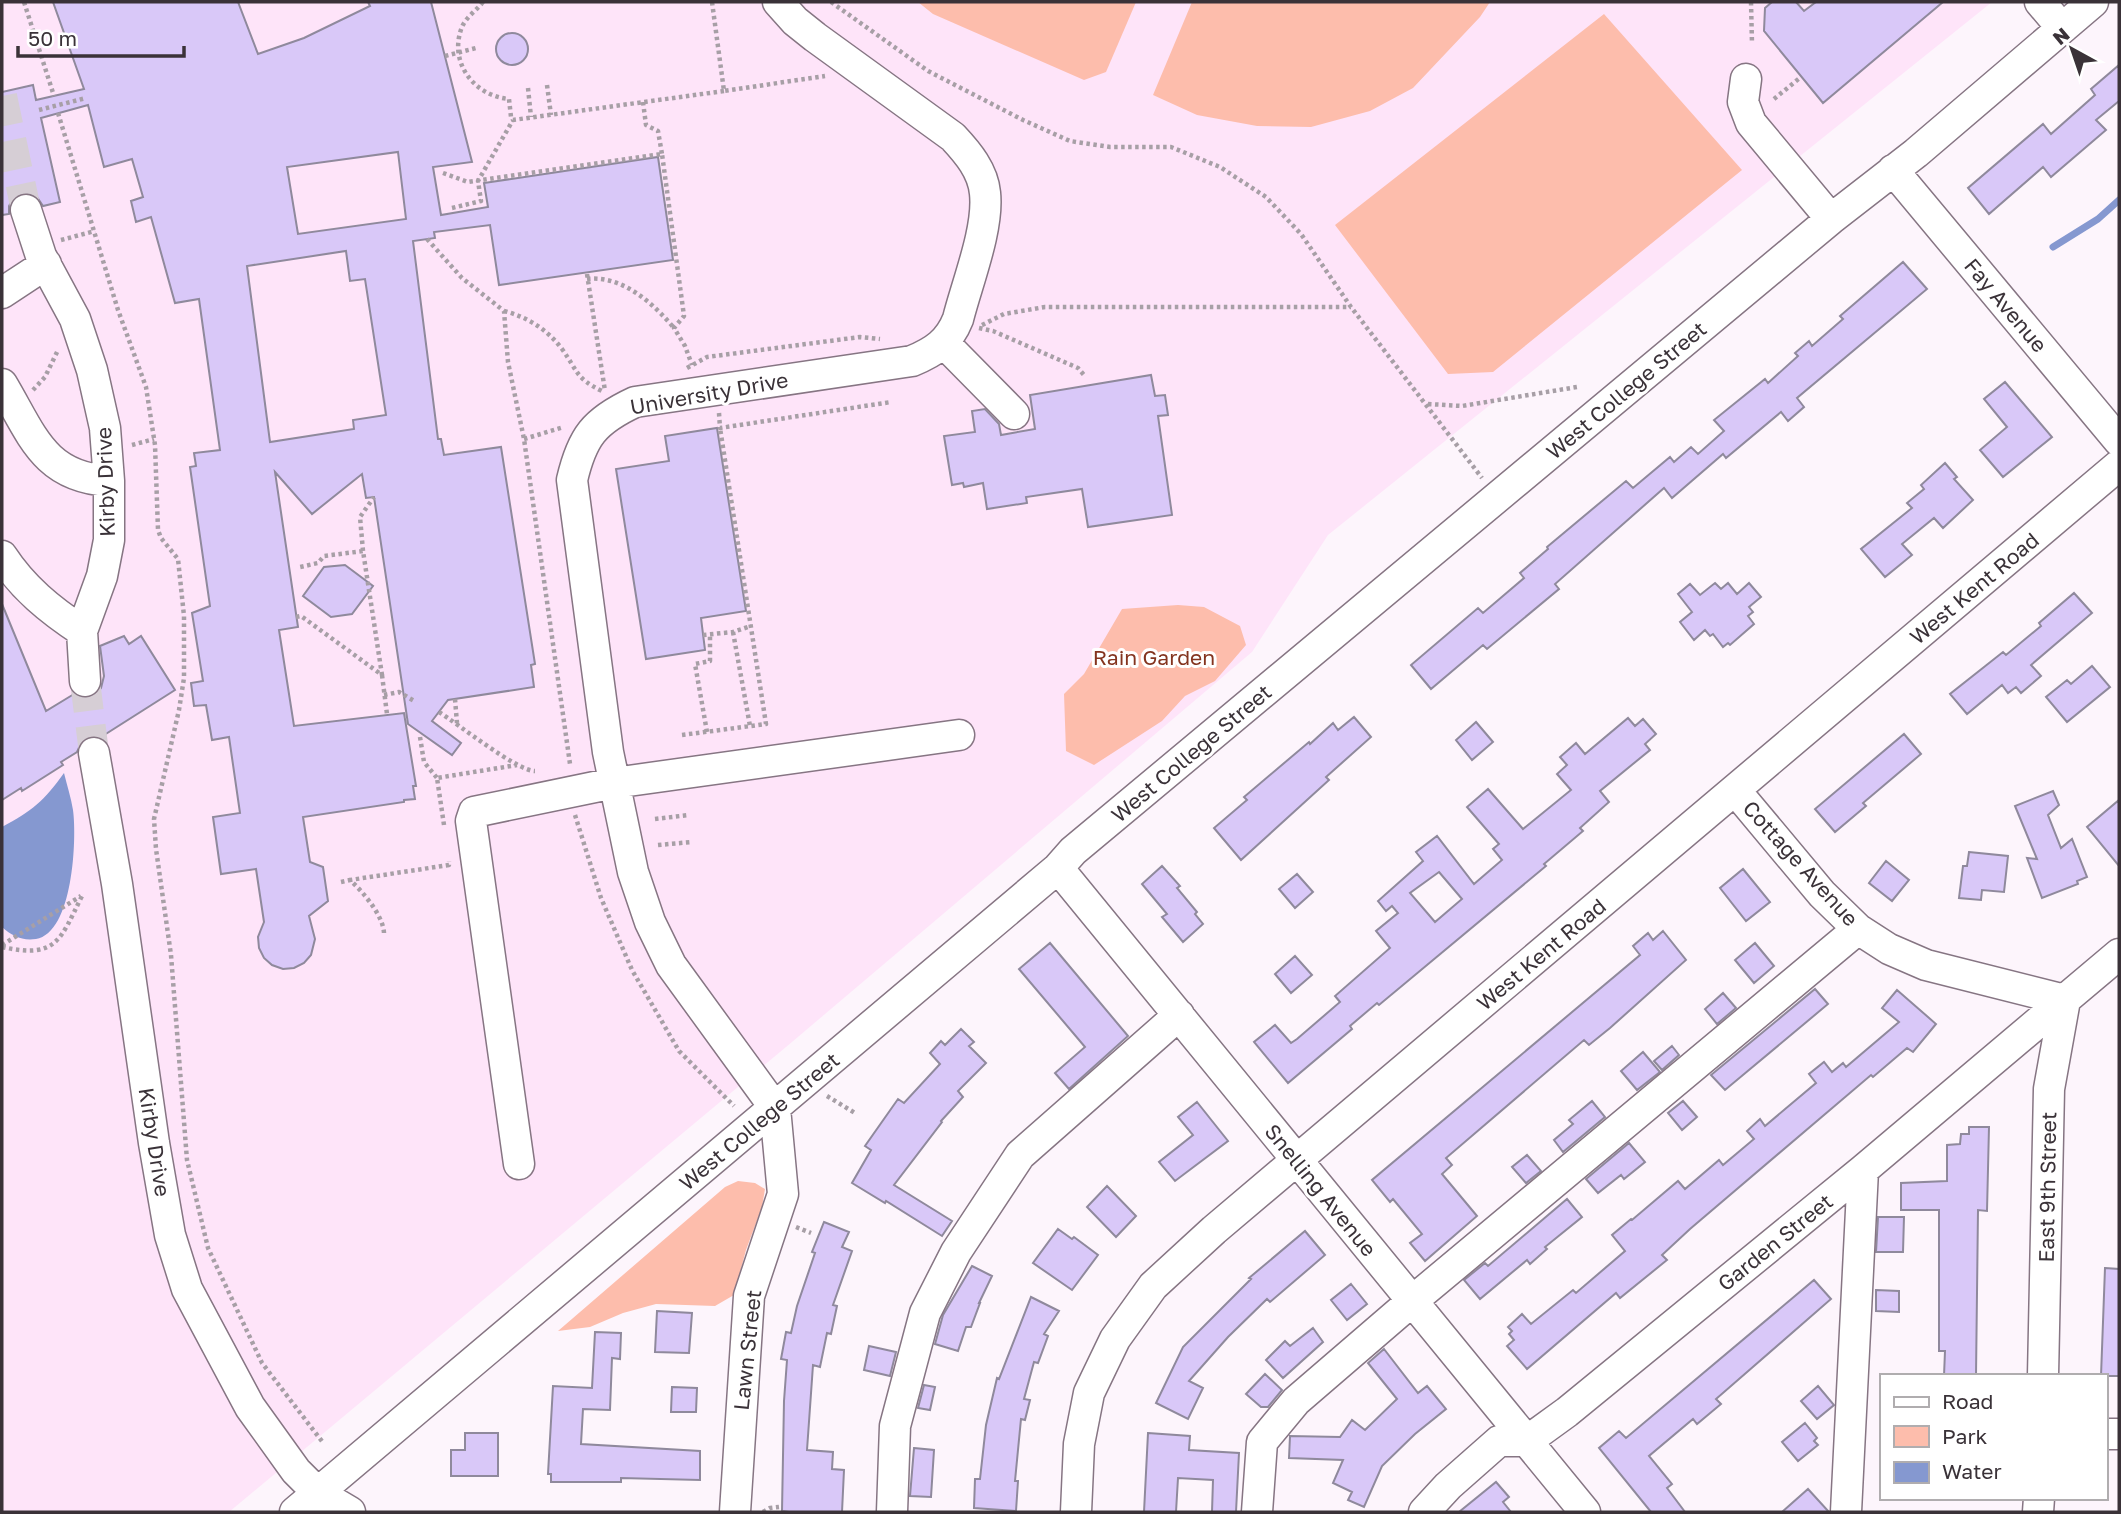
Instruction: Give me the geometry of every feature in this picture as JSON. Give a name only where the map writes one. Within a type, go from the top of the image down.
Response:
[{"type":"street","points":[[778,2],[795,21],[815,37],[953,137],[980,173],[985,192],[984,226],[958,319],[953,333],[944,343],[1014,414]]},
{"type":"street","points":[[2040,2],[2062,29]]},
{"type":"street","name":"West College Street","points":[[295,1512],[1058,868],[1073,851],[2093,2]]},
{"type":"street","points":[[1746,79],[1743,102],[1751,123],[1831,219]]},
{"type":"street","name":"Fay Avenue","points":[[1893,170],[2119,441]]},
{"type":"street","name":"Kirby Drive","points":[[26,210],[36,242],[49,253],[75,319],[92,370],[105,428],[109,481],[109,540],[102,576],[82,631],[85,681]]},
{"type":"street","points":[[2,293],[49,253]]},
{"type":"street","name":"University Drive","points":[[775,1108],[671,965],[655,933],[633,872],[606,739],[572,480],[578,454],[590,433],[613,412],[635,402],[912,360],[931,353],[944,343]]},
{"type":"street","points":[[14,389],[48,458],[77,477],[109,481]]},
{"type":"street","name":"West Kent Road","points":[[1076,1512],[1079,1444],[1089,1393],[1115,1339],[1153,1286],[1297,1159],[2119,465]]},
{"type":"street","points":[[2,556],[30,592],[54,613],[82,631]]},
{"type":"street","points":[[519,1164],[472,818],[477,810],[614,783],[959,735]]},
{"type":"street","name":"Kirby Drive","points":[[94,753],[117,884],[154,1143],[170,1235],[187,1289],[250,1407],[296,1471],[318,1493],[350,1512]]},
{"type":"street","name":"Cottage Avenue","points":[[1735,790],[1822,894],[1858,929],[1889,949],[1926,965],[2065,1000]]},
{"type":"street","name":"Snelling Avenue","points":[[1058,868],[1585,1512]]},
{"type":"street","points":[[1257,1512],[1262,1442],[1296,1401],[1858,929]]},
{"type":"street","name":"Garden Street","points":[[1424,1512],[1448,1486],[1499,1441],[1527,1441],[1577,1404],[1863,1170],[2119,954]]},
{"type":"street","name":"East 9th Street","points":[[2043,1374],[2049,1089],[2065,1000]]},
{"type":"street","points":[[892,1512],[895,1426],[925,1313],[956,1252],[1020,1155],[1178,1015]]},
{"type":"street","name":"Lawn Street","points":[[735,1512],[749,1296],[783,1194],[775,1108]]},
{"type":"street","points":[[1846,1512],[1863,1170]]},
{"type":"path","points":[[24,2],[54,96]]},
{"type":"path","points":[[483,2],[460,31],[459,52],[470,80],[489,96],[509,99],[513,120]]},
{"type":"path","points":[[712,2],[724,91]]},
{"type":"path","points":[[831,2],[928,71],[1023,120],[1070,141],[1110,147],[1171,147],[1196,156],[1241,179],[1266,197],[1301,234],[1351,307],[1497,498]]},
{"type":"path","points":[[1751,2],[1752,44]]},
{"type":"path","points":[[445,56],[476,48]]},
{"type":"path","points":[[513,120],[835,75]]},
{"type":"path","points":[[1774,99],[1801,77]]},
{"type":"path","points":[[547,85],[551,115]]},
{"type":"path","points":[[528,88],[531,117]]},
{"type":"path","points":[[39,110],[86,97]]},
{"type":"path","points":[[643,102],[646,125],[658,131],[662,154],[684,316],[674,328]]},
{"type":"path","points":[[58,113],[118,310],[146,387],[154,439],[158,530],[178,559],[184,616],[184,678],[154,819],[171,955],[187,1160],[208,1248],[262,1363],[324,1444]]},
{"type":"path","points":[[483,208],[478,181],[513,120]]},
{"type":"path","points":[[443,173],[468,183],[662,154]]},
{"type":"path","points":[[452,208],[481,201]]},
{"type":"path","points":[[49,253],[95,231]]},
{"type":"path","points":[[427,239],[462,278],[504,311],[522,315],[536,324],[561,348],[584,382],[603,390],[587,277],[601,278],[631,290],[649,302],[674,328],[692,365]]},
{"type":"path","points":[[1084,375],[1078,368],[978,327],[1004,314],[1045,307],[1351,307]]},
{"type":"path","points":[[111,314],[118,310]]},
{"type":"path","points":[[504,311],[508,362],[524,439],[570,764],[579,760]]},
{"type":"path","points":[[14,389],[44,377],[60,348]]},
{"type":"path","points":[[1427,404],[1462,406],[1577,387]]},
{"type":"path","points":[[720,428],[891,402]]},
{"type":"path","points":[[681,735],[766,724],[719,408]]},
{"type":"path","points":[[144,440],[154,439]]},
{"type":"path","points":[[374,497],[360,516],[387,713]]},
{"type":"path","points":[[300,567],[318,563],[324,556],[363,551]]},
{"type":"path","points":[[296,617],[301,616],[382,675]]},
{"type":"path","points":[[703,635],[733,632],[751,626]]},
{"type":"path","points":[[733,632],[750,726]]},
{"type":"path","points":[[707,732],[695,664],[710,661],[710,634]]},
{"type":"path","points":[[384,695],[399,692],[416,702]]},
{"type":"path","points":[[455,699],[457,724]]},
{"type":"path","points":[[439,712],[517,765],[531,772],[544,770]]},
{"type":"path","points":[[420,737],[424,762],[437,778],[444,827]]},
{"type":"path","points":[[437,778],[517,765]]},
{"type":"path","points":[[575,814],[601,898],[632,970],[679,1051],[734,1106]]},
{"type":"path","points":[[655,819],[689,814]]},
{"type":"path","points":[[658,845],[692,842]]},
{"type":"path","points":[[341,882],[449,864],[447,852]]},
{"type":"path","points":[[350,880],[359,888],[384,926],[384,933]]},
{"type":"path","points":[[82,896],[65,933],[44,950],[20,951],[2,946],[11,940],[82,896]]},
{"type":"path","points":[[763,1512],[779,1507]]},
{"type":"shaded area","points":[[2,2],[1992,2],[1328,535],[1252,652],[792,1042],[229,1512],[2,1512]]},
{"type":"green space","points":[[918,2],[1136,2],[1106,72],[1084,80],[933,14]]},
{"type":"green space","points":[[1192,2],[1490,2],[1480,17],[1413,88],[1370,111],[1311,127],[1257,126],[1197,115],[1153,95]]},
{"type":"green space","points":[[1604,14],[1742,170],[1493,372],[1448,374],[1335,225]]},
{"type":"green space","name":"Rain Garden","points":[[1178,605],[1204,607],[1240,626],[1246,645],[1215,681],[1185,696],[1162,721],[1094,765],[1066,751],[1064,694],[1084,674],[1122,609]]},
{"type":"green space","points":[[738,1181],[755,1183],[765,1189],[762,1207],[746,1250],[734,1295],[715,1306],[656,1304],[623,1313],[590,1327],[558,1331],[725,1187]]},
{"type":"water","points":[[64,773],[74,824],[73,862],[65,903],[58,920],[48,933],[36,939],[22,938],[2,927],[2,827],[37,804]]},
{"type":"building","points":[[53,2],[238,2],[258,54],[304,38],[370,6],[368,2],[431,2],[472,162],[433,167],[441,215],[488,207],[484,183],[658,157],[673,260],[499,285],[490,225],[434,232],[435,238],[413,241],[438,439],[441,439],[444,455],[501,447],[535,664],[531,665],[534,687],[448,700],[432,721],[461,743],[452,755],[408,724],[374,497],[366,498],[362,474],[312,514],[275,472],[298,627],[279,630],[294,726],[404,713],[416,786],[413,786],[415,799],[303,817],[310,862],[323,867],[328,901],[309,916],[315,939],[311,955],[304,963],[294,968],[283,969],[272,965],[264,958],[259,948],[258,937],[264,922],[256,869],[221,874],[213,817],[240,813],[229,737],[212,740],[206,705],[194,706],[191,683],[203,681],[192,613],[210,606],[190,467],[196,466],[194,453],[220,450],[199,299],[175,303],[151,217],[136,222],[131,201],[143,197],[132,159],[104,167],[88,105],[41,118],[60,202],[43,206],[37,197],[30,193],[21,193],[9,206],[9,214],[2,215],[2,92],[33,85],[36,100],[84,89]],"holes":[[[398,152],[406,219],[298,234],[287,167]],[[346,251],[350,281],[365,279],[386,415],[353,420],[354,429],[270,442],[247,266]]]},
{"type":"building","points":[[1772,2],[1796,2],[1804,11],[1816,2],[1943,2],[1823,103],[1764,31],[1765,8]]},
{"type":"building","points":[[512,33],[524,37],[528,49],[524,61],[512,65],[500,61],[496,49],[500,37]]},
{"type":"building","points":[[2119,65],[2119,101],[2096,120],[2106,130],[2051,177],[2043,167],[1989,214],[1968,188],[2043,124],[2051,134],[2095,95],[2091,89]]},
{"type":"building","points":[[1903,262],[1927,289],[1797,398],[1804,407],[1788,421],[1781,412],[1726,458],[1723,454],[1672,498],[1664,488],[1555,584],[1559,589],[1487,649],[1483,645],[1431,689],[1411,665],[1478,608],[1483,613],[1524,578],[1520,573],[1548,549],[1547,547],[1626,481],[1633,488],[1670,457],[1674,462],[1691,447],[1698,454],[1724,431],[1714,420],[1765,379],[1768,383],[1798,356],[1795,353],[1809,341],[1812,346],[1843,319],[1840,316]]},
{"type":"building","points":[[1151,375],[1155,396],[1165,395],[1168,415],[1158,416],[1172,515],[1088,527],[1082,489],[1026,497],[1027,503],[987,509],[983,483],[964,487],[963,483],[952,485],[944,436],[975,432],[972,411],[985,409],[999,424],[1001,435],[1035,429],[1030,395]]},
{"type":"building","points":[[2005,382],[2052,437],[2003,477],[1980,450],[2007,427],[1984,399]]},
{"type":"building","points":[[717,428],[746,611],[701,618],[705,650],[646,659],[616,469],[669,461],[665,436]]},
{"type":"building","points":[[1945,463],[1957,477],[1954,479],[1973,500],[1943,528],[1934,518],[1902,544],[1912,555],[1885,577],[1861,549],[1912,508],[1907,503],[1924,489],[1921,485]]},
{"type":"building","points":[[345,565],[373,586],[352,614],[331,617],[303,596],[324,567]]},
{"type":"building","points":[[1715,583],[1721,589],[1728,583],[1737,594],[1749,583],[1761,597],[1749,607],[1753,612],[1748,616],[1754,624],[1730,645],[1728,643],[1723,647],[1713,634],[1710,636],[1705,630],[1694,640],[1680,622],[1692,612],[1678,594],[1690,584],[1700,595]]},
{"type":"building","points":[[2074,593],[2092,613],[2031,665],[2041,676],[2021,693],[2016,687],[2008,693],[2002,685],[1967,714],[1950,694],[2003,652],[2006,655],[2041,626],[2039,623]]},
{"type":"building","points":[[2,604],[46,711],[74,694],[85,698],[95,695],[101,688],[104,676],[100,646],[124,636],[129,644],[141,636],[175,690],[101,737],[83,739],[77,752],[61,762],[63,765],[22,791],[21,788],[2,800]]},
{"type":"building","points":[[2092,666],[2110,687],[2067,722],[2046,697],[2067,680],[2071,684]]},
{"type":"building","points":[[1354,717],[1371,737],[1326,777],[1329,780],[1241,860],[1214,828],[1247,800],[1244,797],[1309,742],[1310,744],[1333,723],[1338,730]]},
{"type":"building","points":[[1628,718],[1635,726],[1643,719],[1656,734],[1645,744],[1650,750],[1600,791],[1609,802],[1580,828],[1583,831],[1544,864],[1546,866],[1350,1026],[1352,1029],[1288,1083],[1254,1042],[1275,1025],[1291,1043],[1297,1039],[1340,1002],[1335,996],[1390,948],[1376,931],[1398,913],[1392,906],[1386,911],[1378,901],[1423,861],[1416,852],[1437,836],[1474,884],[1502,860],[1493,849],[1499,844],[1467,807],[1488,789],[1523,829],[1571,790],[1557,774],[1567,765],[1560,757],[1576,743],[1585,754]],"holes":[[[1439,872],[1462,899],[1435,922],[1410,893]]]},
{"type":"building","points":[[1476,722],[1493,742],[1472,760],[1456,740]]},
{"type":"building","points":[[1904,734],[1921,754],[1863,803],[1866,806],[1835,832],[1815,809]]},
{"type":"building","points":[[2053,791],[2059,805],[2048,815],[2061,848],[2072,839],[2087,877],[2077,881],[2078,884],[2042,898],[2027,858],[2037,859],[2015,806]]},
{"type":"building","points":[[2119,800],[2119,866],[2087,827]]},
{"type":"building","points":[[1969,852],[2008,856],[2004,892],[1982,890],[1981,900],[1959,898],[1963,866],[1967,866]]},
{"type":"building","points":[[1886,861],[1909,880],[1892,901],[1869,883]]},
{"type":"building","points":[[1162,866],[1180,886],[1177,888],[1197,912],[1195,914],[1203,924],[1183,942],[1162,917],[1167,914],[1142,884]]},
{"type":"building","points":[[1743,869],[1770,902],[1746,921],[1720,888]]},
{"type":"building","points":[[1297,874],[1313,892],[1295,908],[1279,889]]},
{"type":"building","points":[[1663,931],[1686,960],[1610,1028],[1589,1045],[1584,1040],[1446,1158],[1452,1165],[1442,1174],[1477,1216],[1425,1261],[1410,1243],[1422,1234],[1393,1199],[1390,1202],[1372,1180],[1640,955],[1633,946],[1648,933],[1653,940]]},
{"type":"building","points":[[1050,943],[1128,1036],[1069,1089],[1055,1073],[1085,1047],[1019,969]]},
{"type":"building","points":[[1755,943],[1774,966],[1754,983],[1735,960]]},
{"type":"building","points":[[1295,956],[1312,975],[1291,993],[1275,974]]},
{"type":"building","points":[[1815,989],[1828,1004],[1725,1090],[1711,1075]]},
{"type":"building","points":[[1897,990],[1936,1024],[1913,1052],[1907,1048],[1873,1077],[1871,1075],[1690,1229],[1662,1255],[1667,1260],[1620,1298],[1616,1293],[1527,1369],[1507,1346],[1514,1340],[1508,1327],[1522,1314],[1531,1324],[1573,1290],[1576,1293],[1625,1251],[1612,1235],[1631,1219],[1678,1181],[1685,1189],[1719,1160],[1723,1165],[1754,1139],[1747,1131],[1760,1119],[1765,1126],[1816,1083],[1809,1074],[1824,1062],[1832,1072],[1843,1063],[1846,1067],[1899,1022],[1882,1008]]},
{"type":"building","points":[[1723,993],[1736,1008],[1717,1024],[1705,1009]]},
{"type":"building","points":[[961,1029],[974,1042],[969,1046],[986,1063],[958,1091],[963,1097],[941,1121],[894,1185],[952,1221],[942,1236],[852,1183],[871,1150],[865,1146],[898,1099],[904,1103],[940,1064],[930,1053],[941,1041],[945,1045]]},
{"type":"building","points":[[1672,1046],[1679,1055],[1662,1070],[1654,1061]]},
{"type":"building","points":[[1643,1052],[1660,1072],[1637,1090],[1621,1071]]},
{"type":"building","points":[[1592,1101],[1605,1117],[1563,1152],[1554,1140],[1573,1124],[1569,1120]]},
{"type":"building","points":[[1683,1101],[1697,1117],[1682,1130],[1668,1113]]},
{"type":"building","points":[[1197,1102],[1228,1141],[1175,1181],[1159,1162],[1193,1135],[1178,1117]]},
{"type":"building","points":[[1969,1127],[1989,1127],[1987,1211],[1978,1210],[1976,1374],[1944,1374],[1945,1351],[1939,1351],[1939,1210],[1901,1210],[1901,1183],[1947,1181],[1947,1145],[1960,1144],[1961,1134],[1969,1134]]},
{"type":"building","points":[[1629,1143],[1645,1162],[1624,1179],[1621,1175],[1598,1193],[1586,1179]]},
{"type":"building","points":[[1527,1155],[1541,1171],[1526,1183],[1512,1167]]},
{"type":"building","points":[[1107,1186],[1136,1216],[1116,1237],[1087,1207]]},
{"type":"building","points":[[1567,1199],[1582,1217],[1545,1247],[1547,1249],[1530,1264],[1527,1260],[1480,1299],[1464,1280],[1485,1263],[1488,1266]]},
{"type":"building","points":[[1878,1217],[1904,1217],[1903,1252],[1876,1252]]},
{"type":"building","points":[[824,1222],[849,1232],[842,1247],[852,1251],[833,1305],[837,1306],[831,1334],[827,1333],[820,1367],[813,1365],[807,1450],[833,1452],[832,1469],[844,1470],[842,1512],[789,1512],[782,1511],[787,1360],[781,1359],[786,1332],[791,1333],[815,1253],[812,1252]]},
{"type":"building","points":[[1058,1229],[1098,1255],[1072,1290],[1033,1263]]},
{"type":"building","points":[[1305,1231],[1325,1255],[1270,1302],[1267,1299],[1189,1381],[1203,1388],[1188,1419],[1156,1403],[1183,1347],[1251,1279],[1249,1278]]},
{"type":"building","points":[[972,1266],[992,1276],[971,1327],[966,1327],[958,1351],[935,1344],[943,1315]]},
{"type":"building","points":[[2105,1268],[2119,1269],[2119,1376],[2101,1374]]},
{"type":"building","points":[[1814,1280],[1831,1299],[1716,1399],[1721,1404],[1697,1424],[1693,1419],[1649,1456],[1672,1484],[1667,1488],[1685,1512],[1651,1512],[1599,1448],[1619,1431],[1626,1438]]},
{"type":"building","points":[[1351,1284],[1367,1304],[1347,1320],[1331,1300]]},
{"type":"building","points":[[1876,1290],[1899,1291],[1899,1312],[1876,1311]]},
{"type":"building","points":[[1031,1297],[1059,1311],[1044,1334],[1048,1336],[1038,1363],[1034,1362],[1024,1399],[1030,1400],[1025,1420],[1021,1419],[1015,1481],[1018,1481],[1016,1511],[974,1508],[975,1479],[980,1479],[986,1425],[997,1378],[999,1379]]},
{"type":"building","points":[[657,1311],[692,1313],[689,1353],[655,1352]]},
{"type":"building","points":[[1313,1328],[1323,1342],[1283,1378],[1266,1360],[1285,1341],[1290,1346]]},
{"type":"building","points":[[595,1332],[621,1333],[620,1359],[612,1358],[610,1410],[583,1409],[581,1444],[700,1451],[700,1480],[621,1478],[621,1482],[551,1482],[551,1474],[548,1474],[553,1386],[592,1388]]},
{"type":"building","points":[[869,1346],[896,1352],[890,1376],[864,1370]]},
{"type":"building","points":[[1384,1349],[1418,1393],[1427,1386],[1446,1409],[1382,1466],[1364,1507],[1348,1500],[1352,1492],[1333,1483],[1343,1460],[1289,1458],[1290,1436],[1340,1437],[1352,1420],[1365,1430],[1397,1399],[1368,1363]]},
{"type":"building","points":[[1265,1374],[1282,1390],[1268,1407],[1261,1407],[1246,1394]]},
{"type":"building","points":[[924,1385],[935,1387],[930,1410],[918,1408]]},
{"type":"building","points":[[1818,1386],[1834,1405],[1817,1419],[1801,1401]]},
{"type":"building","points":[[672,1387],[697,1388],[696,1412],[671,1412]]},
{"type":"building","points":[[1805,1423],[1817,1438],[1814,1441],[1818,1445],[1798,1461],[1782,1442]]},
{"type":"building","points":[[465,1433],[498,1433],[498,1476],[451,1476],[451,1450],[465,1450]]},
{"type":"building","points":[[1148,1433],[1190,1436],[1189,1450],[1239,1453],[1236,1512],[1212,1512],[1213,1480],[1178,1478],[1176,1512],[1144,1512]]},
{"type":"building","points":[[914,1448],[934,1450],[931,1497],[910,1496]]},
{"type":"building","points":[[1496,1482],[1509,1497],[1503,1502],[1511,1512],[1459,1512]]},
{"type":"building","points":[[1808,1489],[1829,1512],[1782,1512]]},
{"type":"waterway","points":[[2053,247],[2098,219],[2119,200]]},
{"type":"tunnel","points":[[2,96],[26,210]]},
{"type":"tunnel","points":[[85,681],[94,753]]}]
